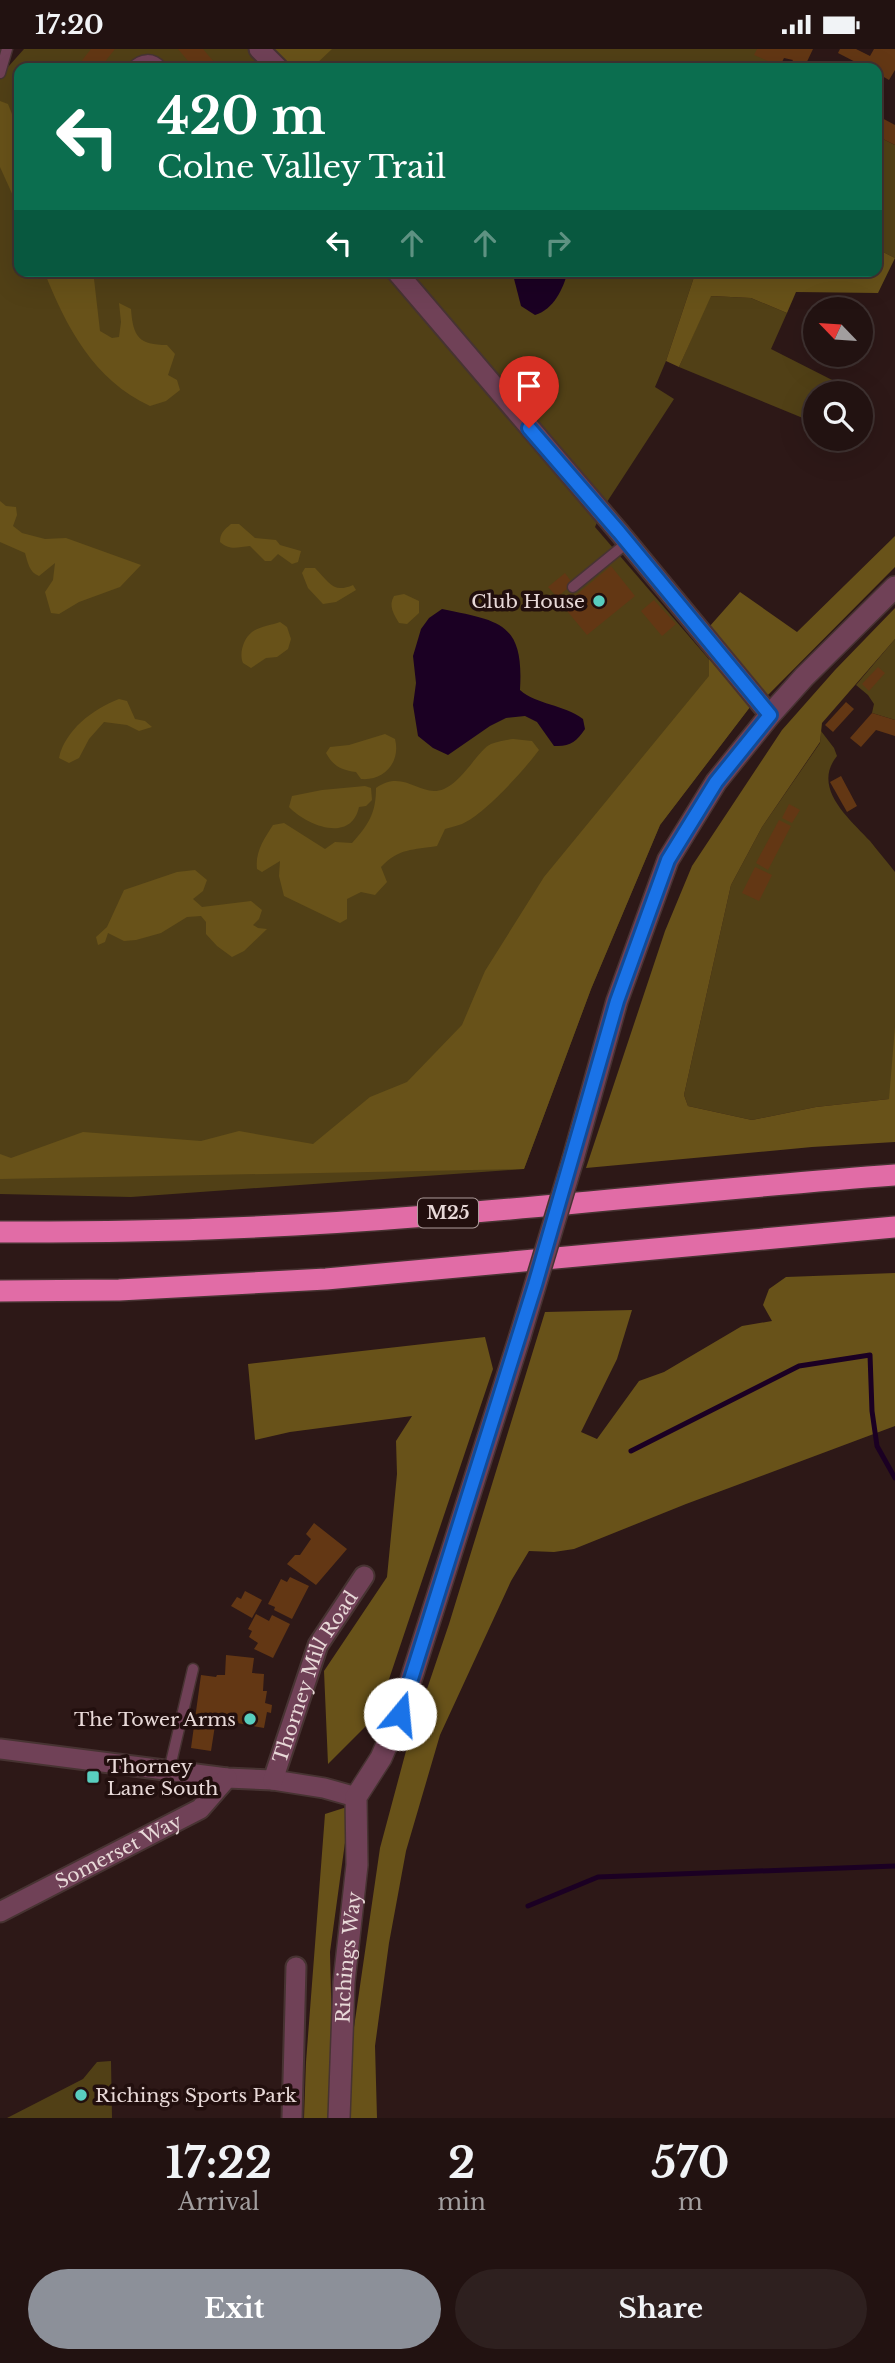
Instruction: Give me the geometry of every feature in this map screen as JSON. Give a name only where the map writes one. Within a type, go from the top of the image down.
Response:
[{"type":"highway","name":"M25","points":[[0,1232],[99,1233],[336,1222],[895,1175]]},
{"type":"highway","points":[[0,1291],[119,1290],[326,1279],[895,1227]]},
{"type":"street","points":[[260,49],[273,63]]},
{"type":"street","points":[[401,277],[628,542],[767,713]]},
{"type":"street","points":[[0,1749],[227,1778],[273,1780],[324,1788],[356,1797],[381,1758],[400,1714],[520,1336],[617,1001],[668,860],[716,782],[767,713],[895,587]]},
{"type":"street","name":"Thorney Mill Road","points":[[273,1780],[318,1645],[364,1576]]},
{"type":"street","name":"Somerset Way","points":[[0,1912],[200,1809],[227,1778]]},
{"type":"street","name":"Richings Way","points":[[339,2118],[344,1982],[357,1865],[356,1797]]},
{"type":"street","points":[[292,2118],[296,1967]]},
{"type":"lane","points":[[0,73],[7,49]]},
{"type":"lane","points":[[573,587],[628,542]]},
{"type":"lane","points":[[169,1771],[193,1669]]},
{"type":"shaded area","points":[[24,49],[255,49],[270,63],[14,63],[14,277],[694,277],[655,387],[674,399],[605,505],[595,527],[750,707],[660,825],[591,989],[524,1169],[131,1197],[0,1194],[0,53],[8,67]]},
{"type":"shaded area","points":[[265,49],[332,49],[317,63],[278,63]]},
{"type":"shaded area","points":[[318,49],[757,49],[772,63],[305,63]]},
{"type":"shaded area","points":[[0,101],[8,104],[14,119],[14,198],[0,167]]},
{"type":"shaded area","points":[[882,138],[895,145],[895,258],[882,252]]},
{"type":"shaded area","points":[[882,252],[895,258],[878,293],[796,292],[787,313],[751,298],[711,296],[679,367],[666,361],[694,277],[882,277]]},
{"type":"shaded area","points":[[47,277],[95,277],[100,331],[112,338],[119,337],[119,303],[131,309],[139,337],[157,345],[167,345],[175,354],[168,375],[177,380],[180,390],[166,401],[150,406],[130,395],[113,382],[84,350],[62,312]]},
{"type":"shaded area","points":[[514,277],[566,277],[557,297],[542,312],[535,315],[521,306]]},
{"type":"shaded area","points":[[710,296],[751,298],[787,313],[771,349],[834,381],[803,381],[803,418],[679,367]]},
{"type":"shaded area","points":[[0,501],[6,506],[16,507],[17,515],[13,526],[22,533],[45,539],[66,538],[141,565],[120,587],[79,602],[59,614],[51,613],[45,592],[53,580],[55,563],[39,576],[31,570],[25,553],[0,542]]},
{"type":"shaded area","points":[[231,524],[239,524],[255,538],[276,540],[280,545],[301,551],[298,562],[292,564],[278,554],[271,561],[265,561],[250,546],[227,547],[220,542],[221,536]]},
{"type":"shaded area","points":[[895,536],[895,567],[767,696],[709,627],[740,592],[797,632]]},
{"type":"shaded area","points":[[305,568],[315,568],[336,587],[353,585],[356,590],[336,602],[323,604],[308,588],[302,573]]},
{"type":"shaded area","points":[[404,594],[419,601],[419,613],[407,624],[399,623],[392,607],[394,596]]},
{"type":"shaded area","points":[[895,608],[895,639],[822,723],[820,742],[762,827],[731,885],[684,1095],[688,1106],[752,1120],[816,1107],[889,1099],[895,1027],[895,1142],[586,1168],[665,931],[692,866],[782,730]]},
{"type":"shaded area","points":[[442,609],[480,617],[505,629],[513,638],[518,651],[520,690],[534,699],[567,710],[583,719],[585,729],[579,737],[564,746],[554,746],[537,722],[525,716],[506,718],[490,726],[448,755],[433,748],[418,736],[413,705],[416,683],[413,656],[421,629],[429,618]]},
{"type":"shaded area","points":[[280,622],[287,627],[291,639],[288,649],[251,668],[243,663],[242,651],[249,635]]},
{"type":"shaded area","points":[[895,639],[895,720],[872,713],[874,704],[856,685]]},
{"type":"shaded area","points":[[709,659],[750,707],[660,825],[591,989],[524,1169],[0,1179],[0,1154],[11,1158],[83,1132],[201,1141],[239,1131],[313,1144],[370,1097],[407,1082],[462,1025],[485,971],[544,877],[709,676]]},
{"type":"shaded area","points":[[119,699],[127,701],[135,719],[145,721],[152,727],[139,731],[127,725],[104,722],[89,739],[79,758],[69,763],[59,758],[67,738],[82,722]]},
{"type":"shaded area","points":[[821,731],[837,756],[830,768],[828,780],[836,802],[895,872],[895,1142],[889,1099],[816,1107],[752,1120],[688,1106],[684,1095],[731,885],[762,827],[820,743]]},
{"type":"shaded area","points":[[385,734],[395,739],[395,755],[389,768],[377,777],[361,779],[356,772],[342,769],[335,764],[326,753],[330,747],[349,745]]},
{"type":"shaded area","points":[[513,739],[532,741],[539,750],[514,780],[471,819],[445,829],[437,846],[394,856],[381,867],[387,882],[375,895],[361,892],[347,899],[347,919],[340,923],[284,896],[279,876],[280,861],[262,872],[257,869],[259,851],[273,825],[284,823],[325,849],[335,842],[352,843],[370,819],[376,788],[395,781],[427,790],[444,789],[458,779],[486,747]]},
{"type":"shaded area","points":[[365,786],[371,788],[372,800],[366,806],[359,807],[347,825],[338,828],[317,825],[289,807],[292,796]]},
{"type":"shaded area","points":[[195,870],[207,880],[203,891],[193,899],[202,907],[251,901],[262,910],[253,925],[267,929],[244,951],[232,957],[217,946],[206,934],[206,922],[201,916],[187,917],[161,933],[136,940],[124,941],[108,933],[105,942],[98,945],[96,937],[107,927],[124,890],[177,872]]},
{"type":"shaded area","points":[[895,1273],[895,1426],[574,1549],[554,1552],[529,1551],[511,1581],[440,1735],[406,1851],[389,1943],[375,2046],[377,2118],[349,2118],[351,2048],[380,1848],[406,1751],[449,1624],[545,1312],[632,1310],[617,1359],[581,1432],[597,1439],[639,1381],[664,1372],[742,1326],[772,1321],[763,1305],[769,1289],[786,1277]]},
{"type":"shaded area","points":[[485,1337],[493,1369],[377,1715],[328,1764],[324,1671],[387,1577],[397,1474],[396,1441],[412,1416],[290,1432],[255,1440],[248,1364]]},
{"type":"shaded area","points":[[350,1806],[330,1952],[334,2118],[304,2118],[325,1814]]},
{"type":"shaded area","name":"Richings Sports Park","points":[[111,2061],[112,2118],[7,2118],[83,2079],[97,2062]]},
{"type":"building","points":[[91,49],[115,49],[104,63],[80,63]]},
{"type":"building","points":[[178,49],[203,49],[215,63],[190,63]]},
{"type":"building","points":[[757,49],[813,49],[806,63],[791,63],[793,60],[784,58],[782,63],[773,63],[754,55]]},
{"type":"building","points":[[840,49],[856,49],[870,56],[874,49],[895,49],[895,70],[889,80],[882,76],[882,63],[857,63],[838,53]]},
{"type":"building","points":[[882,118],[895,125],[895,145],[882,138]]},
{"type":"building","name":"Club House","points":[[611,566],[635,596],[587,635],[563,606]]},
{"type":"building","points":[[565,573],[573,584],[557,597],[548,587]]},
{"type":"building","points":[[654,600],[676,624],[662,636],[641,611]]},
{"type":"building","points":[[878,667],[885,673],[869,691],[862,684]]},
{"type":"building","points":[[846,702],[854,709],[833,732],[825,725]]},
{"type":"building","points":[[872,713],[895,720],[895,736],[876,730],[861,747],[850,738]]},
{"type":"building","points":[[841,776],[857,806],[847,812],[830,782]]},
{"type":"building","points":[[789,804],[800,810],[792,823],[782,818]]},
{"type":"building","points":[[779,820],[791,826],[768,870],[756,863]]},
{"type":"building","points":[[755,867],[772,875],[759,901],[742,893]]},
{"type":"building","points":[[314,1523],[347,1549],[316,1585],[287,1564],[295,1555],[300,1555],[311,1539],[306,1534]]},
{"type":"building","points":[[290,1577],[309,1586],[292,1619],[268,1604],[281,1579],[287,1582]]},
{"type":"building","points":[[245,1591],[262,1600],[252,1618],[231,1606],[237,1597],[241,1599]]},
{"type":"building","points":[[256,1614],[269,1621],[272,1615],[290,1624],[273,1658],[254,1649],[258,1643],[249,1637],[252,1631],[248,1629]]},
{"type":"building","points":[[226,1655],[254,1658],[252,1673],[264,1674],[263,1691],[267,1691],[265,1703],[272,1705],[271,1713],[267,1712],[264,1728],[216,1719],[211,1751],[191,1748],[201,1675],[225,1675]]},
{"type":"waterway","points":[[631,1451],[799,1366],[870,1355],[872,1411],[877,1446],[895,1478]]},
{"type":"waterway","points":[[528,1906],[598,1877],[895,1866]]},
{"type":"place","name":"Club House","points":[[599,601]]},
{"type":"place","name":"The Tower Arms","points":[[250,1719]]},
{"type":"place","name":"Thorney Lane South","points":[[93,1777]]},
{"type":"place","name":"Richings Sports Park","points":[[81,2095]]},
{"type":"route","points":[[400,1714],[535,1285],[617,1001],[668,860],[716,782],[770,715],[529,428]]}]
